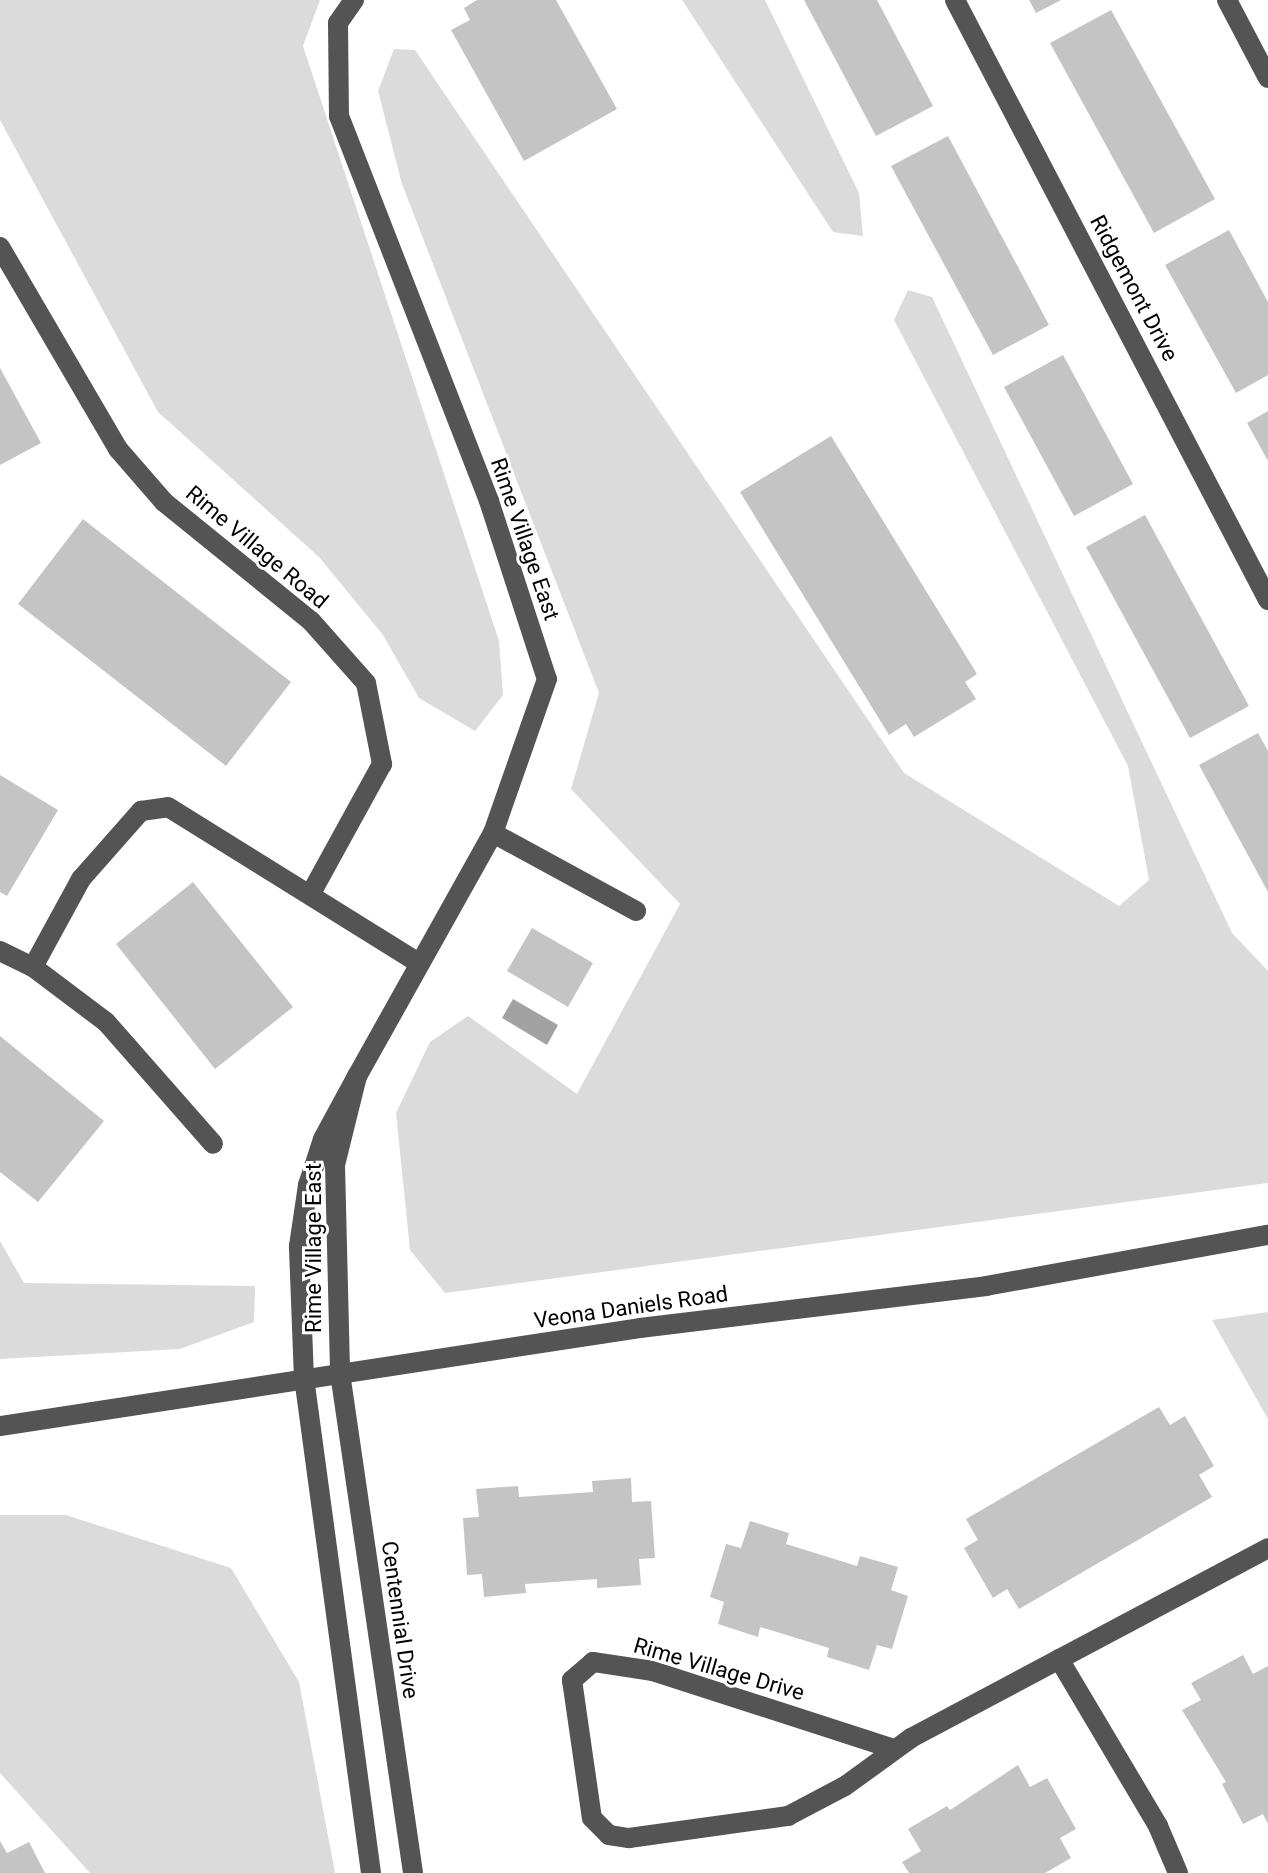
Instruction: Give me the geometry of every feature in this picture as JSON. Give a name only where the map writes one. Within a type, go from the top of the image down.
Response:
[{"type":"street","name":"Rime Village East","points":[[304,1379],[299,1246],[308,1185],[323,1139],[417,962],[493,833],[547,679],[489,501],[339,116],[338,23],[354,0]]},
{"type":"street","name":"Ridgemont Drive","points":[[955,0],[1268,600]]},
{"type":"street","points":[[1227,0],[1268,78]]},
{"type":"street","name":"Rime Village Road","points":[[0,247],[118,449],[164,502],[311,621],[366,683],[382,764],[310,895]]},
{"type":"street","points":[[33,967],[81,879],[141,811],[168,807],[417,962]]},
{"type":"street","points":[[493,833],[636,911]]},
{"type":"street","points":[[0,951],[33,967],[106,1022],[213,1144]]},
{"type":"street","name":"Rime Village East","points":[[340,1373],[335,1165],[357,1076]]},
{"type":"street","name":"Veona Daniels Road","points":[[0,1426],[640,1328],[986,1286],[1268,1235]]},
{"type":"street","name":"Centennial Drive","points":[[340,1373],[413,1873]]},
{"type":"street","points":[[304,1379],[371,1873]]},
{"type":"street","name":"Rime Village Drive","points":[[894,1749],[653,1671],[593,1662],[572,1680],[592,1818],[609,1835],[629,1838],[788,1816],[845,1786],[894,1749],[1268,1548]]},
{"type":"street","points":[[1059,1659],[1158,1826],[1178,1873]]},
{"type":"shaded area","points":[[0,0],[320,0],[303,46],[499,641],[503,695],[475,731],[419,698],[383,635],[319,557],[158,412],[0,120]]},
{"type":"shaded area","points":[[682,0],[765,0],[859,193],[863,236],[833,232]]},
{"type":"shaded area","points":[[394,49],[415,50],[904,773],[1119,906],[1149,880],[1128,766],[894,320],[908,290],[932,297],[1232,933],[1268,971],[1268,1183],[445,1293],[410,1250],[396,1113],[430,1042],[468,1016],[577,1094],[680,904],[571,789],[599,693],[402,184],[378,91]]},
{"type":"shaded area","points":[[513,999],[558,1025],[547,1045],[502,1018]]},
{"type":"shaded area","points":[[0,1241],[24,1283],[255,1286],[254,1322],[180,1349],[0,1359]]},
{"type":"shaded area","points":[[1268,1312],[1268,1419],[1212,1320]]},
{"type":"shaded area","points":[[0,1515],[66,1515],[231,1568],[299,1682],[335,1873],[90,1873],[0,1773]]},
{"type":"building","points":[[477,0],[556,0],[617,109],[524,161],[451,30],[470,20],[464,8]]},
{"type":"building","points":[[804,0],[877,0],[933,106],[876,136]]},
{"type":"building","points":[[1029,0],[1061,0],[1036,13]]},
{"type":"building","points":[[1111,10],[1215,199],[1154,233],[1050,43]]},
{"type":"building","points":[[948,136],[1049,325],[993,355],[891,166]]},
{"type":"building","points":[[1229,230],[1268,302],[1268,375],[1236,393],[1165,265]]},
{"type":"building","points":[[1063,355],[1133,484],[1074,516],[1004,387]]},
{"type":"building","points":[[0,368],[41,443],[0,465]]},
{"type":"building","points":[[1268,411],[1268,461],[1247,423]]},
{"type":"building","points":[[831,436],[977,674],[965,682],[976,699],[914,737],[906,724],[889,735],[740,492]]},
{"type":"building","points":[[1145,515],[1249,706],[1190,738],[1086,547]]},
{"type":"building","points":[[83,519],[291,682],[226,766],[18,604]]},
{"type":"building","points":[[1258,733],[1268,751],[1268,892],[1199,765]]},
{"type":"building","points":[[0,775],[58,810],[7,896],[0,892]]},
{"type":"building","points":[[193,882],[293,1007],[215,1069],[116,944]]},
{"type":"building","points":[[532,928],[593,963],[568,1007],[507,971]]},
{"type":"building","points":[[0,1036],[104,1121],[38,1202],[0,1172]]},
{"type":"building","points":[[1159,1407],[1170,1425],[1185,1416],[1214,1466],[1199,1475],[1212,1497],[1019,1609],[1007,1589],[993,1598],[964,1548],[978,1540],[966,1519]]},
{"type":"building","points":[[631,1478],[632,1502],[651,1501],[655,1558],[639,1559],[641,1585],[597,1588],[597,1579],[525,1584],[526,1593],[484,1597],[482,1574],[467,1575],[463,1518],[479,1517],[476,1489],[518,1486],[519,1497],[593,1492],[592,1481]]},
{"type":"building","points":[[750,1521],[789,1533],[786,1544],[857,1566],[860,1556],[898,1567],[891,1590],[908,1596],[892,1649],[877,1645],[869,1670],[827,1657],[829,1648],[760,1627],[758,1637],[718,1624],[724,1602],[710,1597],[726,1544],[741,1548]]},
{"type":"building","points":[[1243,1655],[1253,1674],[1268,1666],[1268,1824],[1263,1814],[1243,1824],[1222,1784],[1226,1782],[1182,1710],[1201,1700],[1191,1683]]},
{"type":"building","points":[[1018,1765],[1030,1787],[1047,1778],[1076,1829],[1060,1838],[1071,1858],[1045,1873],[909,1873],[902,1862],[921,1851],[908,1829],[947,1806],[950,1810]]},
{"type":"building","points":[[0,1841],[7,1853],[29,1842],[45,1873],[0,1873]]}]
